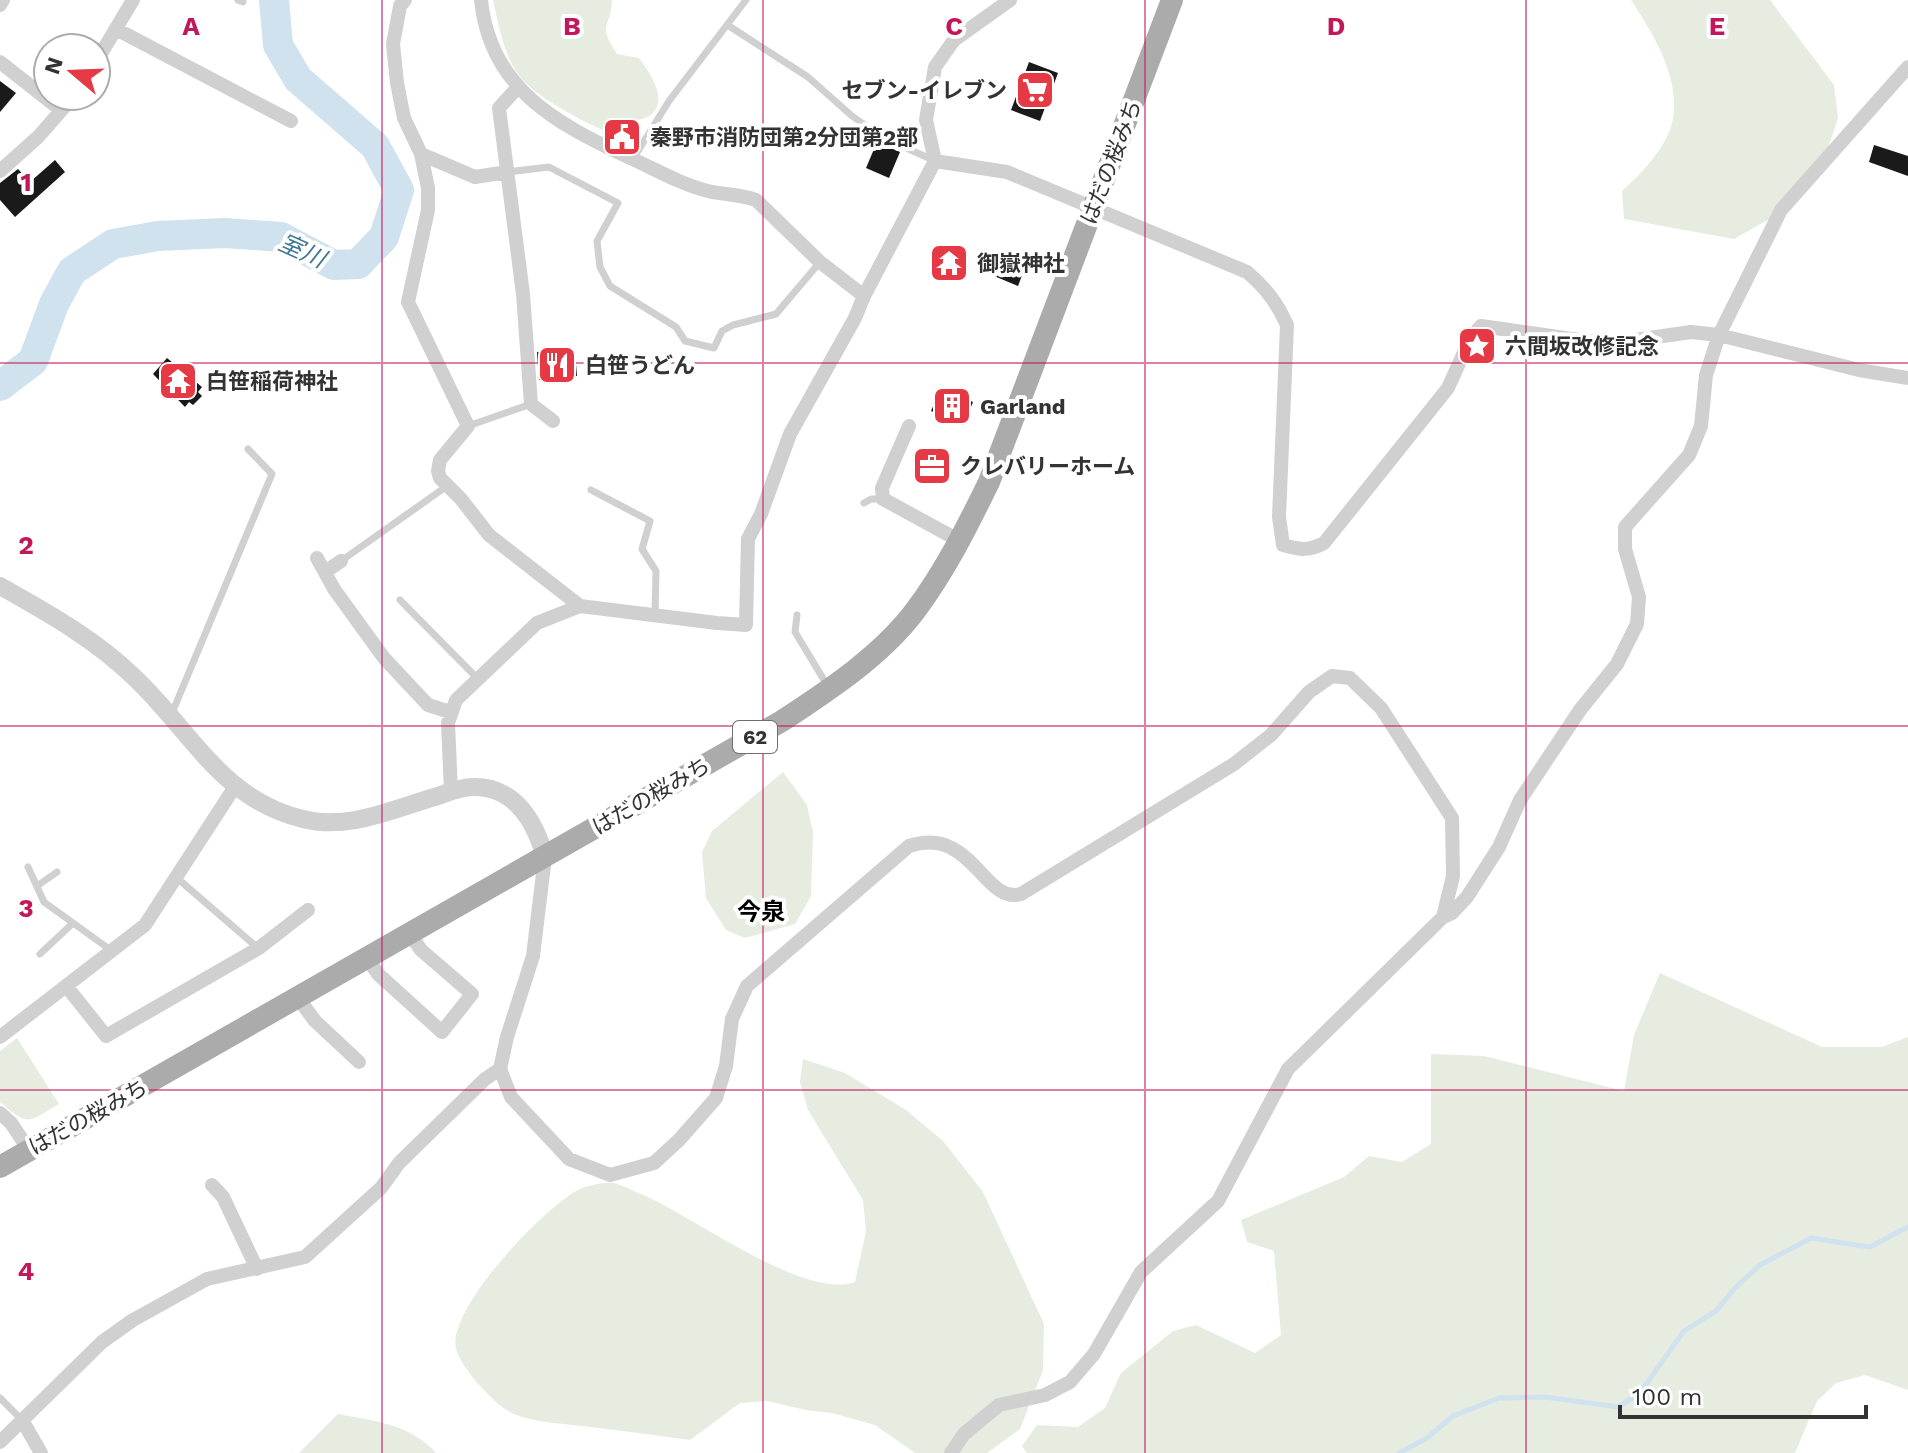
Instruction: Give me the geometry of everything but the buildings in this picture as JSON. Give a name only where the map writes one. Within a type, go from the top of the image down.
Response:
[{"type":"main road","name":"はだの桜みち","points":[[0,1167],[782,721],[830,690],[884,644],[914,613],[960,541],[989,482],[1172,0]]},
{"type":"street","points":[[0,5],[3,0]]},
{"type":"street","points":[[112,36],[133,0]]},
{"type":"street","points":[[405,0],[400,6],[393,44],[397,83],[404,118],[421,154],[428,188],[428,210],[408,302],[468,426],[440,460],[440,478],[489,535],[580,606]]},
{"type":"street","points":[[481,0],[487,36],[498,62],[517,88],[558,120],[595,142],[679,181],[710,192],[744,195],[756,200],[820,262],[864,296]]},
{"type":"street","points":[[451,792],[448,723],[456,700],[537,623],[580,606],[746,625],[748,539],[761,514],[790,434],[855,318],[935,161],[926,120],[935,67],[954,40],[1010,0]]},
{"type":"street","points":[[116,29],[291,121]]},
{"type":"street","points":[[0,62],[32,87]]},
{"type":"street","points":[[951,1453],[964,1434],[999,1405],[1045,1395],[1070,1382],[1094,1354],[1141,1272],[1218,1201],[1288,1069],[1467,897],[1499,847],[1520,800],[1580,710],[1617,664],[1637,624],[1639,597],[1625,549],[1625,527],[1689,455],[1701,426],[1706,375],[1719,335],[1781,210],[1908,67]]},
{"type":"street","points":[[517,88],[499,108],[523,294],[531,404],[553,421]]},
{"type":"street","points":[[0,171],[38,137],[59,112]]},
{"type":"street","points":[[421,154],[475,177],[507,172]]},
{"type":"street","points":[[935,161],[1007,172],[1247,272],[1266,288],[1279,306],[1287,325],[1279,517],[1283,545],[1299,550],[1311,550],[1324,543],[1448,388],[1470,339],[1481,326],[1607,344],[1691,332],[1719,335],[1859,370],[1908,378]]},
{"type":"street","points":[[909,426],[882,488],[883,499],[960,541]]},
{"type":"street","points":[[317,558],[384,658],[428,705],[450,712]]},
{"type":"street","points":[[325,572],[341,561]]},
{"type":"street","points":[[0,586],[69,624],[135,677],[234,788],[279,813],[306,820],[352,822],[473,786],[497,791],[515,801],[535,828],[545,857],[533,956],[500,1069],[511,1097],[569,1159],[610,1175],[654,1163],[679,1140],[716,1098],[726,1066],[732,1019],[747,986],[909,846],[926,841],[961,851],[1002,893],[1013,896],[1021,894],[1234,764],[1271,735],[1309,692],[1332,676],[1350,678],[1381,708],[1452,818],[1453,876],[1443,917]]},
{"type":"street","points":[[2,1032],[67,987],[145,925],[234,788]]},
{"type":"street","points":[[67,987],[106,1036],[259,948],[308,910]]},
{"type":"street","points":[[368,959],[378,974],[442,1032],[472,994],[421,950],[410,934]]},
{"type":"street","points":[[298,998],[315,1021],[359,1062]]},
{"type":"street","points":[[0,1442],[102,1342],[133,1320],[207,1279],[305,1257],[381,1188],[399,1163],[485,1079],[500,1069]]},
{"type":"street","points":[[0,1113],[11,1123],[29,1150]]},
{"type":"street","points":[[212,1185],[228,1193],[257,1269]]},
{"type":"street","points":[[22,1420],[41,1453]]},
{"type":"lane","points":[[633,159],[669,101],[746,0]]},
{"type":"lane","points":[[729,26],[808,77],[852,116],[882,137],[935,161]]},
{"type":"lane","points":[[507,172],[549,167],[618,203],[597,241],[600,267],[610,286],[676,327],[685,341],[705,347],[714,348],[722,331],[733,325],[776,314],[820,262]]},
{"type":"lane","points":[[468,426],[531,404]]},
{"type":"lane","points":[[171,717],[272,474],[248,449]]},
{"type":"lane","points":[[341,561],[447,485]]},
{"type":"lane","points":[[591,490],[650,521],[642,549],[656,571],[655,614]]},
{"type":"lane","points":[[864,503],[883,499]]},
{"type":"lane","points":[[400,600],[477,678]]},
{"type":"lane","points":[[797,615],[795,632],[830,690]]},
{"type":"lane","points":[[28,867],[44,902],[112,951]]},
{"type":"lane","points":[[37,886],[57,872]]},
{"type":"lane","points":[[175,877],[259,948]]},
{"type":"lane","points":[[40,954],[73,923]]},
{"type":"lane","points":[[0,1398],[22,1420]]},
{"type":"shaded area","points":[[493,0],[612,0],[607,36],[617,54],[639,58],[649,72],[658,97],[653,112],[645,118],[618,122],[603,130],[543,97],[523,80],[511,63]]},
{"type":"shaded area","points":[[1631,0],[1770,0],[1834,85],[1838,118],[1828,148],[1773,217],[1734,239],[1624,219],[1622,191],[1657,154],[1671,127],[1674,110],[1670,77],[1664,60]]},
{"type":"shaded area","points":[[783,772],[807,805],[813,832],[811,896],[795,924],[745,938],[726,930],[706,898],[702,852],[712,831]]},
{"type":"shaded area","points":[[1660,973],[1822,1047],[1882,1047],[1908,1037],[1908,1390],[1865,1375],[1836,1383],[1817,1401],[1795,1453],[1027,1453],[1022,1446],[1037,1425],[1078,1427],[1105,1408],[1121,1373],[1173,1331],[1196,1325],[1255,1353],[1281,1335],[1274,1251],[1247,1242],[1241,1220],[1344,1177],[1369,1156],[1402,1162],[1431,1144],[1431,1054],[1484,1056],[1624,1091],[1634,1035]]},
{"type":"shaded area","points":[[17,1038],[59,1104],[28,1120],[17,1116],[0,1102],[0,1051]]},
{"type":"shaded area","points":[[803,1059],[845,1073],[906,1110],[943,1141],[983,1192],[1044,1324],[1043,1370],[1020,1429],[987,1453],[915,1453],[875,1425],[767,1401],[740,1403],[690,1440],[532,1420],[513,1414],[492,1398],[469,1373],[456,1349],[457,1331],[466,1309],[522,1237],[563,1200],[585,1187],[619,1184],[777,1267],[806,1279],[833,1284],[855,1282],[866,1232],[863,1200],[808,1110],[800,1082]]},
{"type":"shaded area","points":[[338,1414],[403,1430],[426,1443],[436,1453],[299,1453]]},
{"type":"waterway","name":"室川","points":[[0,386],[33,361],[54,304],[72,271],[113,244],[158,236],[225,233],[281,237],[334,265],[358,264],[384,237],[399,190],[375,146],[298,79],[278,45],[274,0]]},
{"type":"waterway","points":[[1399,1453],[1427,1438],[1453,1416],[1499,1398],[1545,1397],[1618,1407],[1639,1394],[1684,1331],[1716,1311],[1760,1265],[1811,1238],[1870,1247],[1908,1227]]},
{"type":"place","name":"セブン-イレブン","points":[[1035,90]]},
{"type":"place","name":"秦野市消防団第2分団第2部","points":[[622,137]]},
{"type":"place","name":"御嶽神社","points":[[949,263]]},
{"type":"place","name":"六間坂改修記念","points":[[1477,346]]},
{"type":"place","name":"白笹うどん","points":[[557,365]]},
{"type":"place","name":"白笹稲荷神社","points":[[178,381]]},
{"type":"place","name":"Garland","points":[[952,406]]},
{"type":"place","name":"クレバリーホーム","points":[[932,466]]},
{"type":"district","name":"今泉","points":[[761,912]]}]
